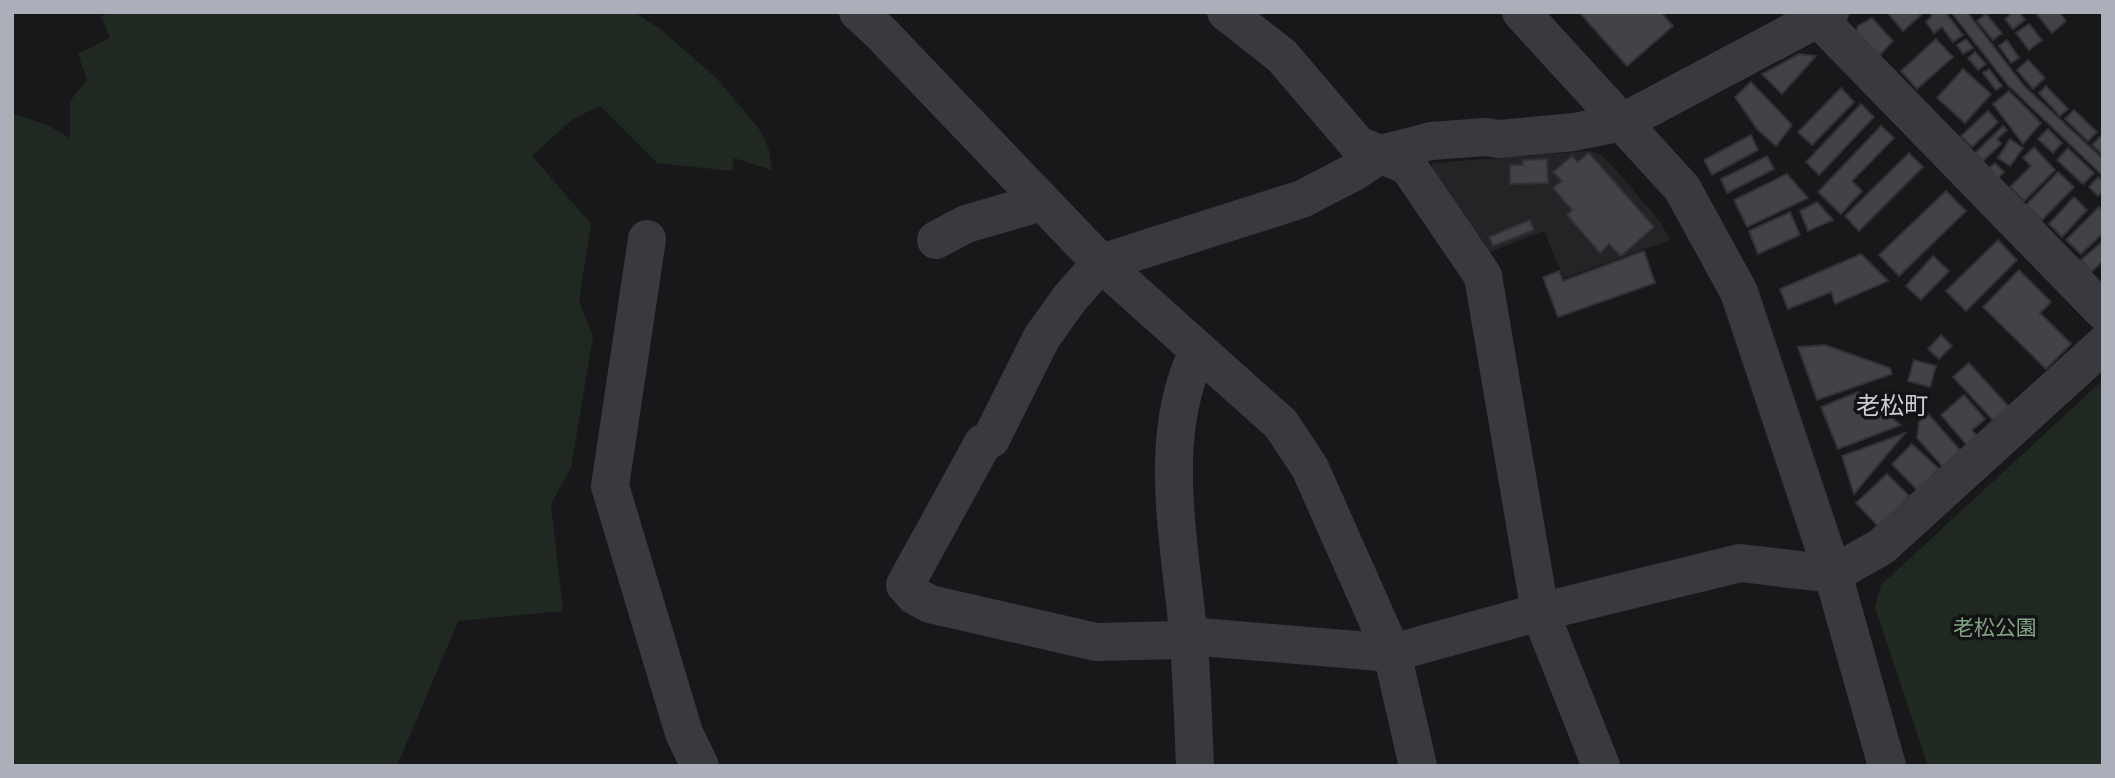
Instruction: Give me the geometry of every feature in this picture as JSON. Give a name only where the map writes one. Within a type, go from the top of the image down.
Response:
[{"type":"street","points":[[1226,12],[1282,56],[1358,145],[1408,166],[1483,276],[1540,612],[1601,766]]},
{"type":"street","points":[[1521,12],[1682,188],[1739,292],[1833,574],[1887,766]]},
{"type":"street","points":[[2103,311],[1820,15],[1623,122],[1574,132],[1499,139],[1486,137],[1431,141],[1381,154],[1354,172],[1302,199],[1101,263],[1070,298],[1042,337],[990,439],[983,443],[905,585],[915,596],[930,604],[1096,642],[1178,640],[1189,636],[1392,653],[1540,612],[1740,563],[1833,574],[1881,547],[2103,345]]},
{"type":"street","points":[[881,19],[1040,199],[1101,263],[1281,424],[1310,468],[1392,653],[1418,766]]},
{"type":"street","points":[[936,240],[966,224],[1028,206],[1040,199]]},
{"type":"street","points":[[647,239],[610,486],[684,733],[700,766]]},
{"type":"street","points":[[1195,766],[1189,636],[1172,476],[1188,372],[1198,352]]},
{"type":"shaded area","points":[[1588,151],[1600,154],[1618,172],[1661,223],[1670,240],[1564,278],[1544,231],[1478,257],[1428,174],[1433,163]]},
{"type":"green space","points":[[115,12],[634,12],[663,31],[717,79],[757,126],[769,150],[772,170],[734,158],[732,171],[657,163],[600,106],[573,119],[532,156],[591,224],[579,301],[593,337],[571,468],[551,504],[563,611],[458,621],[397,766],[12,766],[12,113],[47,125],[70,138],[70,101],[87,80],[78,54],[110,38],[101,16]]},
{"type":"green space","name":"老松公園","points":[[2103,380],[2103,766],[1928,766],[1875,607],[1881,585]]},
{"type":"building","points":[[1579,12],[1661,12],[1673,26],[1627,66]]},
{"type":"building","points":[[1887,12],[1918,12],[1921,15],[1903,31]]},
{"type":"building","points":[[1929,12],[1945,12],[1963,35],[1953,42],[1942,27],[1934,33],[1926,22],[1932,16]]},
{"type":"building","points":[[1951,12],[1967,12],[2024,86],[2103,159],[2103,176],[2008,85]]},
{"type":"building","points":[[2013,12],[2019,12],[2025,20],[2013,29],[2005,19]]},
{"type":"building","points":[[2035,12],[2059,12],[2066,21],[2052,33]]},
{"type":"building","points":[[1986,14],[2002,33],[1993,40],[1977,21]]},
{"type":"building","points":[[1872,18],[1893,41],[1878,57],[1856,33],[1858,26]]},
{"type":"building","points":[[2029,24],[2042,40],[2029,50],[2016,33]]},
{"type":"building","points":[[1936,39],[1953,57],[1917,89],[1901,71]]},
{"type":"building","points":[[1966,39],[1973,48],[1963,54],[1957,45]]},
{"type":"building","points":[[2007,40],[2019,58],[2011,63],[1999,46]]},
{"type":"building","points":[[1975,52],[1986,64],[1978,70],[1968,58]]},
{"type":"building","points":[[1799,54],[1816,56],[1782,94],[1762,74]]},
{"type":"building","points":[[2028,60],[2045,78],[2033,89],[2017,70]]},
{"type":"building","points":[[1963,69],[1991,94],[1965,123],[1937,98]]},
{"type":"building","points":[[1989,69],[2002,86],[1996,90],[1983,73]]},
{"type":"building","points":[[1751,82],[1792,125],[1776,146],[1757,129],[1735,97]]},
{"type":"building","points":[[2046,86],[2068,109],[2060,116],[2039,93]]},
{"type":"building","points":[[1841,88],[1854,102],[1812,145],[1798,132]]},
{"type":"building","points":[[2009,91],[2041,123],[2023,144],[1993,104]]},
{"type":"building","points":[[1861,104],[1874,117],[1819,175],[1806,162]]},
{"type":"building","points":[[2074,110],[2097,132],[2088,141],[2065,119]]},
{"type":"building","points":[[1988,111],[1998,122],[1972,147],[1961,136]]},
{"type":"building","points":[[1881,126],[1894,138],[1852,181],[1862,191],[1841,214],[1818,192]]},
{"type":"building","points":[[2003,126],[2007,130],[1997,139],[2001,144],[1983,161],[1975,153]]},
{"type":"building","points":[[2048,129],[2062,143],[2053,153],[2038,139]]},
{"type":"building","points":[[1751,135],[1758,150],[1712,175],[1704,160]]},
{"type":"building","points":[[2101,136],[2103,138],[2103,155],[2092,145]]},
{"type":"building","points":[[2010,139],[2023,148],[2010,166],[1998,158]]},
{"type":"building","points":[[2034,147],[2055,170],[2024,201],[2010,187],[2031,166],[2023,158]]},
{"type":"building","points":[[2068,148],[2094,173],[2083,184],[2057,160]]},
{"type":"building","points":[[1589,153],[1654,227],[1621,256],[1609,244],[1600,253],[1567,215],[1572,210],[1553,188],[1562,181],[1553,172],[1572,156],[1578,162]]},
{"type":"building","points":[[1909,153],[1923,167],[1859,231],[1845,216]]},
{"type":"building","points":[[1767,156],[1774,169],[1727,193],[1721,179]]},
{"type":"building","points":[[1547,159],[1548,183],[1510,184],[1510,165],[1523,165],[1522,160]]},
{"type":"building","points":[[1995,163],[2004,172],[1998,178],[1989,168]]},
{"type":"building","points":[[2058,172],[2074,187],[2042,220],[2026,205]]},
{"type":"building","points":[[1787,174],[1808,198],[1747,227],[1734,200]]},
{"type":"building","points":[[2098,177],[2103,181],[2103,191],[2098,196],[2089,187]]},
{"type":"building","points":[[1946,191],[1966,211],[1899,276],[1879,255]]},
{"type":"building","points":[[2074,197],[2087,210],[2062,237],[2049,224]]},
{"type":"building","points":[[1817,202],[1833,220],[1808,231],[1800,211]]},
{"type":"building","points":[[2099,207],[2103,212],[2103,233],[2081,254],[2066,240]]},
{"type":"building","points":[[1790,212],[1800,235],[1758,254],[1749,231]]},
{"type":"building","points":[[1530,220],[1534,230],[1493,246],[1489,237]]},
{"type":"building","points":[[1998,240],[2017,260],[1966,311],[1946,291]]},
{"type":"building","points":[[2103,241],[2103,261],[2091,272],[2081,260]]},
{"type":"building","points":[[1644,251],[1655,283],[1558,317],[1543,277],[1559,271],[1563,281]]},
{"type":"building","points":[[1861,254],[1888,281],[1835,304],[1831,292],[1788,309],[1780,289]]},
{"type":"building","points":[[1933,256],[1949,271],[1921,300],[1906,286]]},
{"type":"building","points":[[2019,270],[2051,302],[2040,313],[2071,344],[2046,369],[1983,307]]},
{"type":"building","points":[[1941,335],[1952,346],[1939,359],[1928,349]]},
{"type":"building","points":[[1825,345],[1890,368],[1892,374],[1817,400],[1798,347]]},
{"type":"building","points":[[1914,360],[1936,366],[1930,387],[1908,381]]},
{"type":"building","points":[[1969,363],[2009,407],[1994,421],[1953,377]]},
{"type":"building","points":[[1858,392],[1901,425],[1838,449],[1821,407]]},
{"type":"building","points":[[1964,395],[1985,419],[1972,430],[1977,436],[1967,445],[1941,415]]},
{"type":"building","points":[[1928,414],[1960,450],[1943,467],[1917,438],[1919,422]]},
{"type":"building","points":[[1905,433],[1854,494],[1842,456]]},
{"type":"building","points":[[1912,444],[1939,469],[1918,491],[1892,464]]},
{"type":"building","points":[[1887,474],[1909,496],[1879,527],[1856,503]]},
{"type":"district","name":"老松町","points":[[1892,405]]}]
